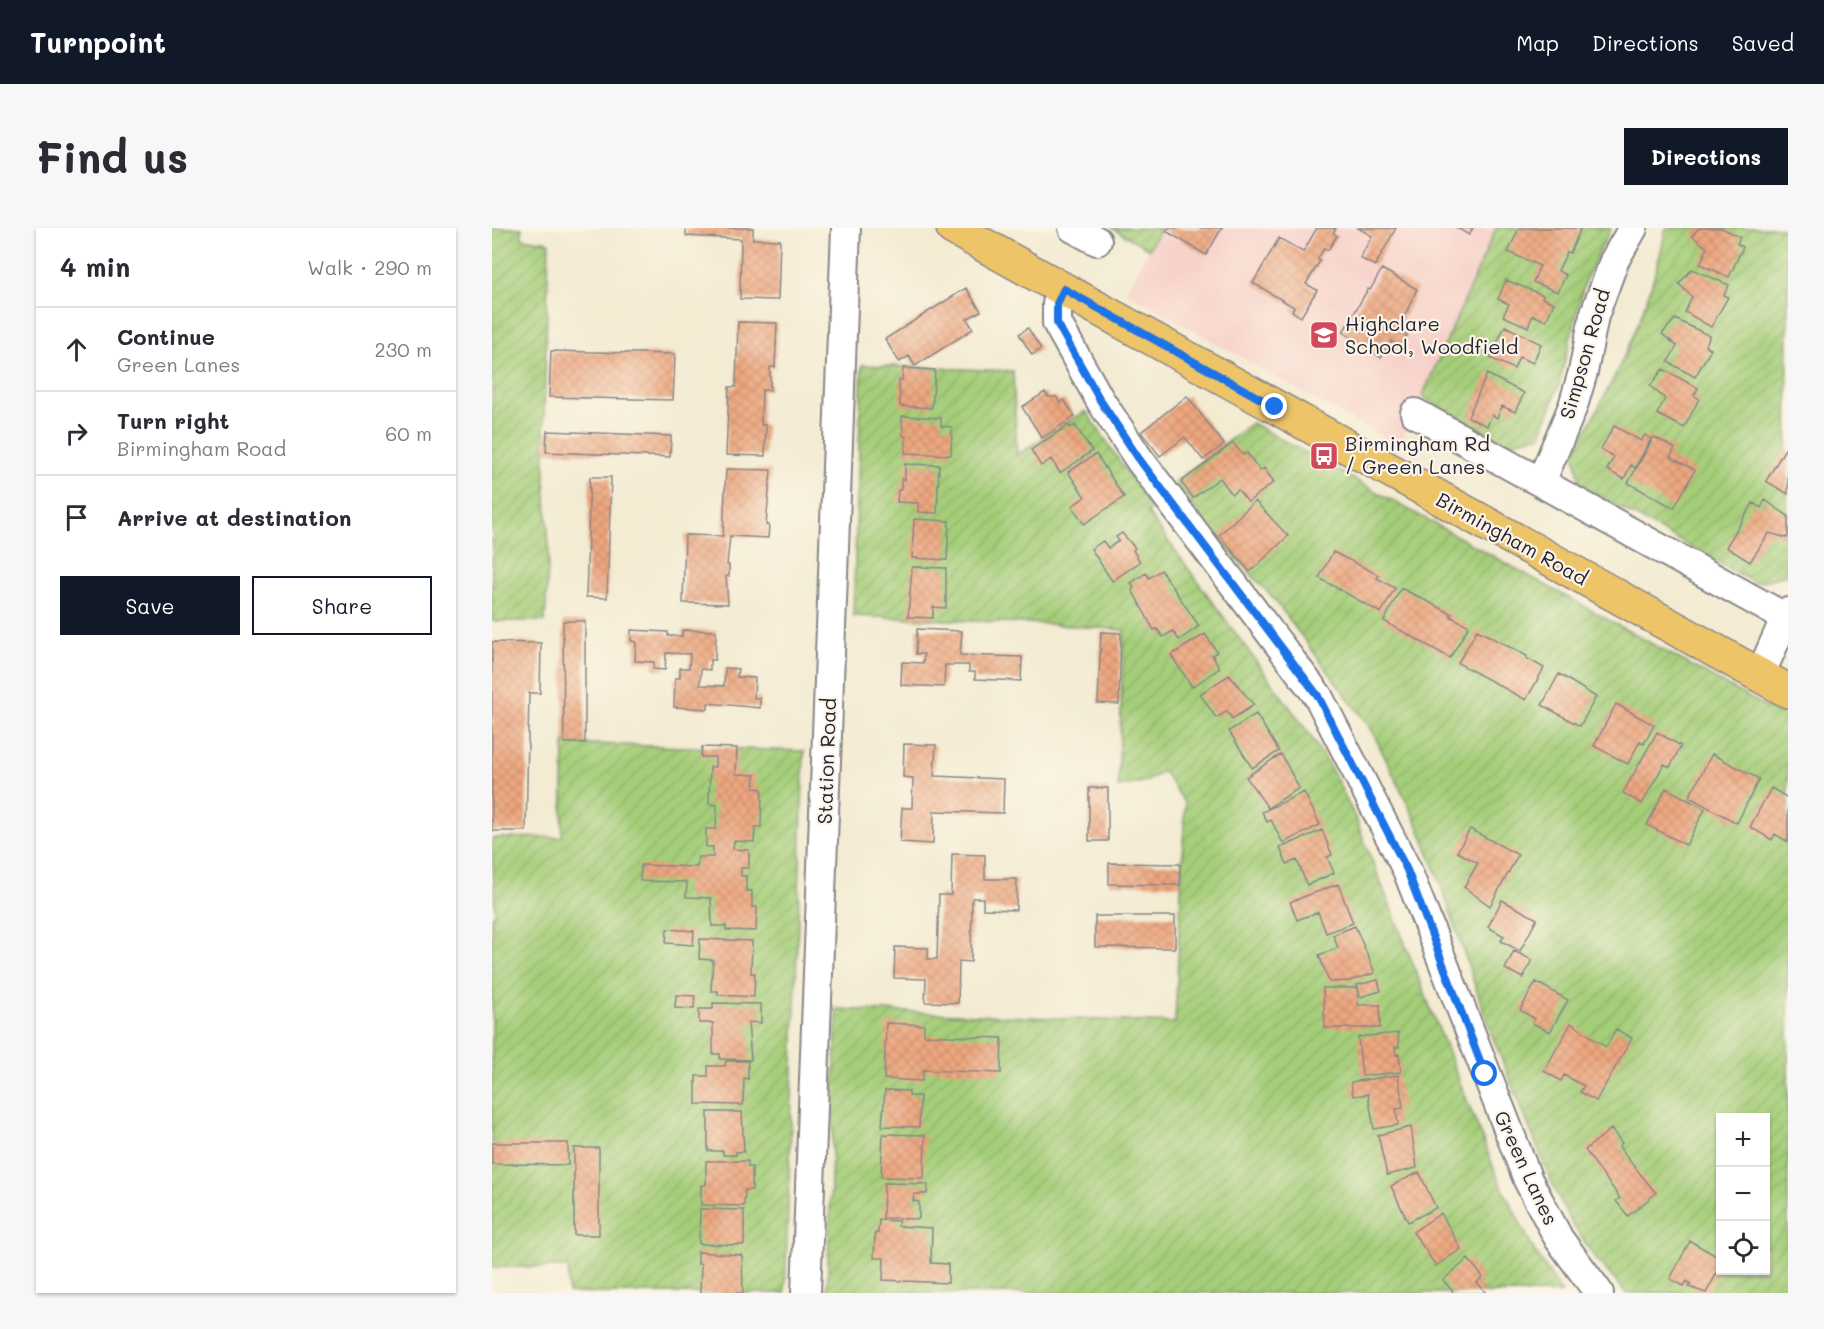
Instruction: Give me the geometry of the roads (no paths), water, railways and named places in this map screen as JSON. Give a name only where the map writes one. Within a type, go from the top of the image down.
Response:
[{"type":"main road","name":"Birmingham Road","points":[[953,228],[1774,683]]},
{"type":"street","name":"Station Road","points":[[806,1293],[846,228]]},
{"type":"street","name":"Simpson Road","points":[[1541,482],[1573,406],[1584,372],[1594,316],[1614,261],[1633,228]]},
{"type":"street","name":"Green Lanes","points":[[1064,289],[1057,304],[1057,323],[1100,400],[1139,459],[1318,696],[1407,870],[1528,1179],[1559,1239],[1599,1293]]},
{"type":"street","points":[[1414,413],[1787,616],[1774,683]]},
{"type":"place","name":"Highclare School, Woodfield","points":[[1324,335]]},
{"type":"place","name":"Birmingham Rd / Green Lanes","points":[[1324,456]]}]
